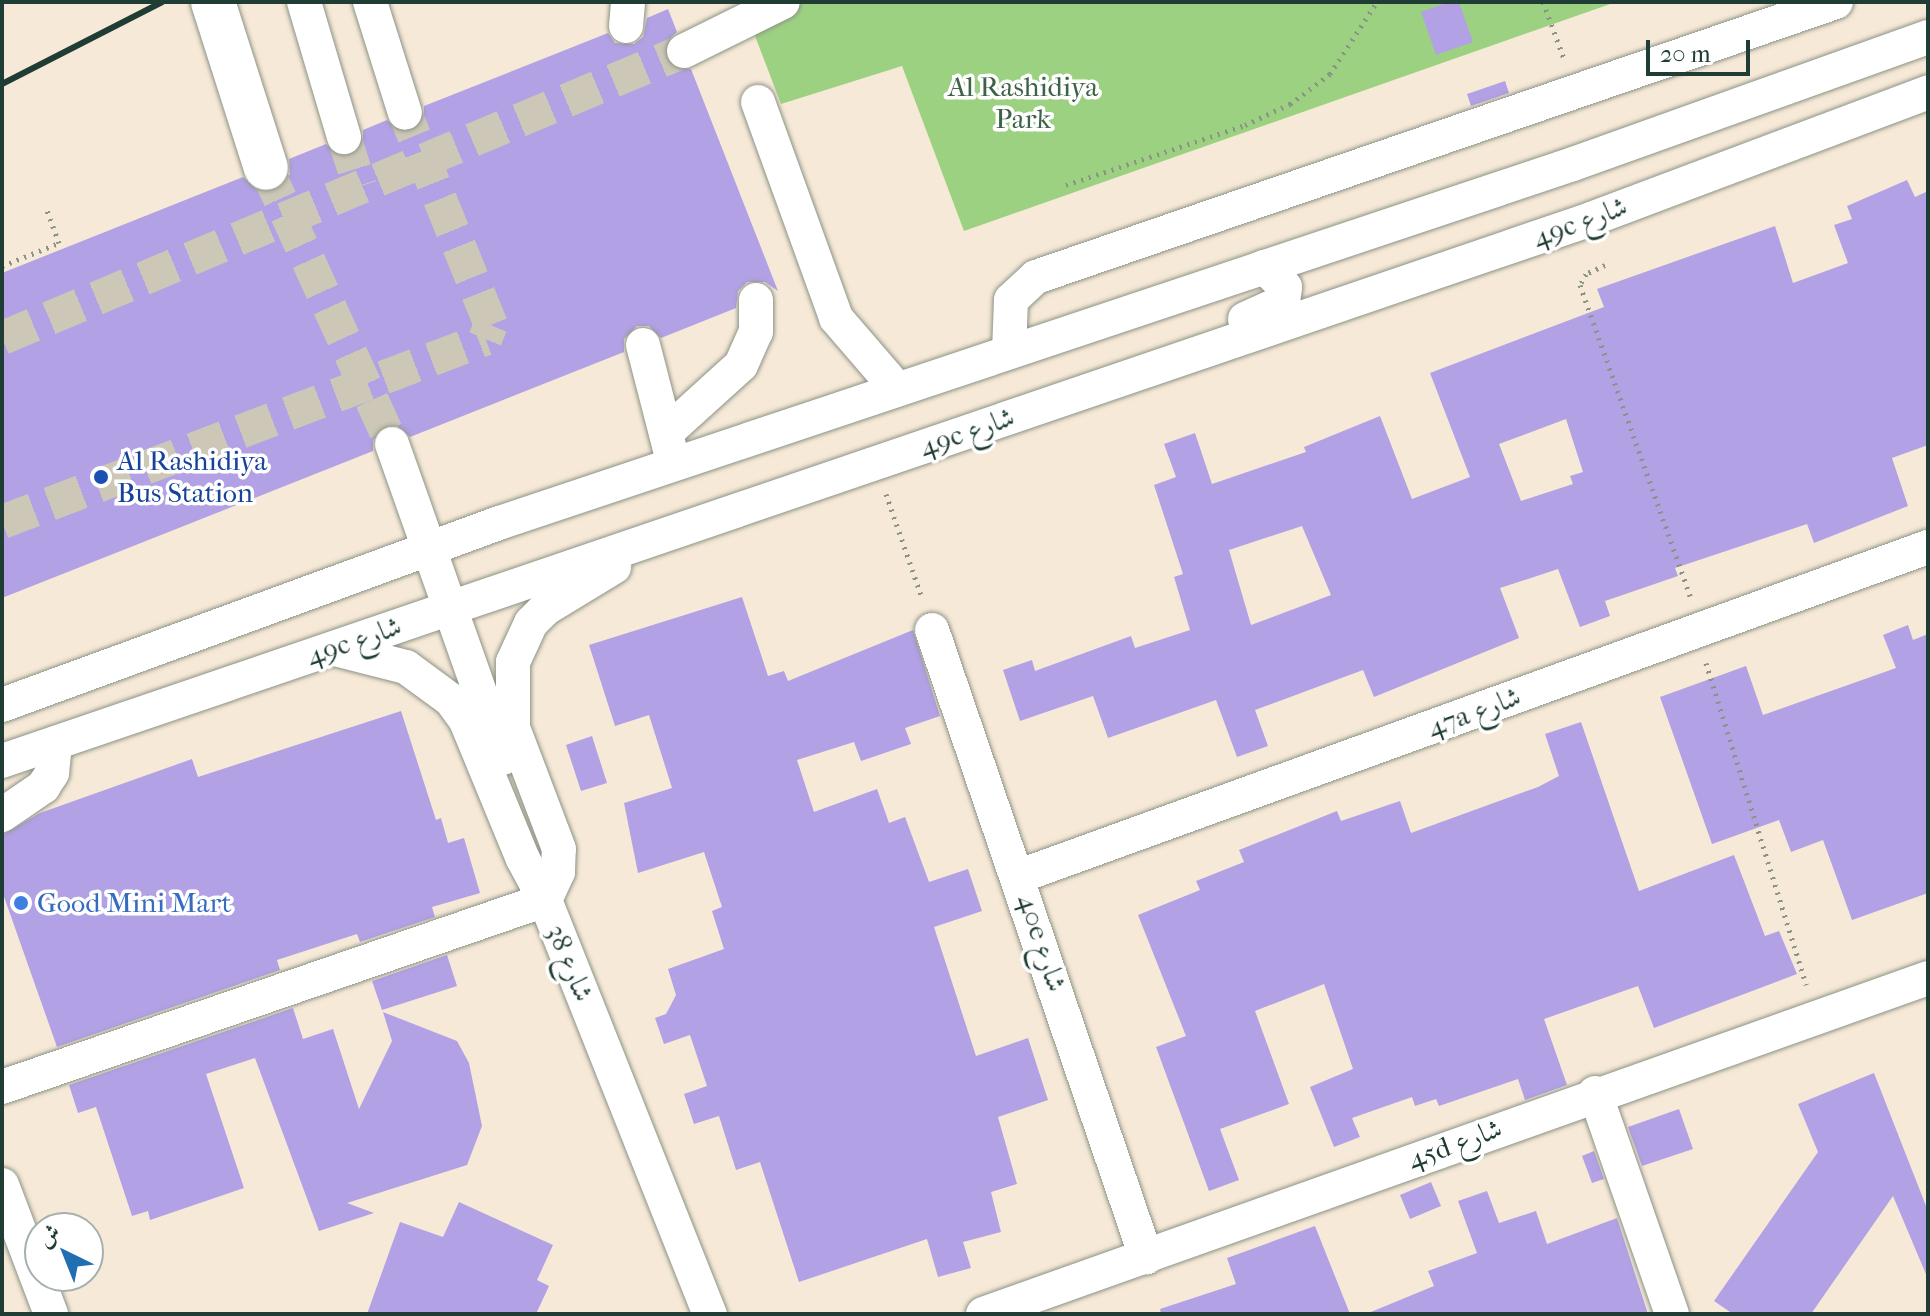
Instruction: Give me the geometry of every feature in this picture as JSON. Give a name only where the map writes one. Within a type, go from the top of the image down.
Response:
[{"type":"highway","points":[[213,2],[266,168]]},
{"type":"street","points":[[304,2],[344,137]]},
{"type":"street","points":[[370,2],[405,113]]},
{"type":"street","points":[[684,51],[783,2]]},
{"type":"street","points":[[1009,352],[1011,300],[1036,277],[1836,2]]},
{"type":"street","name":"49c شارع","points":[[2,705],[427,549],[670,448],[897,389],[1573,164],[1928,37]]},
{"type":"street","name":"49c شارع","points":[[2,761],[1591,219],[1928,92]]},
{"type":"street","points":[[758,102],[836,318],[897,389]]},
{"type":"street","points":[[1005,419],[1137,356],[1277,308],[1285,287],[1264,267]]},
{"type":"street","points":[[670,448],[741,365],[756,332],[756,300]]},
{"type":"street","points":[[643,345],[670,448]]},
{"type":"street","name":"شارع 38","points":[[392,444],[447,609],[544,860],[545,900],[710,1314]]},
{"type":"street","points":[[2,1099],[2,1086],[545,900],[558,872],[559,849],[513,728],[513,662],[531,623],[545,609],[609,572],[641,543]]},
{"type":"street","name":"47a شارع","points":[[1020,876],[1928,547]]},
{"type":"street","name":"40e شارع","points":[[932,630],[1020,876],[1146,1257]]},
{"type":"street","points":[[331,648],[406,667],[451,700],[466,721],[528,872],[545,900]]},
{"type":"street","points":[[2,815],[43,787],[52,773],[55,743]]},
{"type":"street","name":"45d شارع","points":[[983,1314],[1595,1093],[1928,978]]},
{"type":"street","points":[[1595,1093],[1672,1314]]},
{"type":"street","points":[[2,1185],[51,1314]]},
{"type":"path","points":[[1066,185],[1245,125],[1290,104],[1330,74],[1377,2]]},
{"type":"path","points":[[1543,2],[1565,62]]},
{"type":"path","points":[[2,266],[59,243],[46,207]]},
{"type":"path","points":[[876,463],[932,630]]},
{"type":"green space","name":"Al Rashidiya Park","points":[[742,2],[1616,2],[964,231],[902,66],[781,104]]},
{"type":"building","points":[[1449,2],[1459,2],[1473,42],[1436,55],[1421,12]]},
{"type":"building","points":[[668,9],[677,32],[667,41],[666,59],[674,68],[691,69],[778,291],[765,282],[747,282],[738,291],[736,308],[661,338],[649,326],[637,326],[624,339],[624,352],[410,437],[396,425],[385,426],[373,440],[373,451],[2,598],[2,273],[243,177],[260,192],[274,191],[290,174],[289,159],[326,144],[339,156],[350,156],[363,142],[363,130],[387,120],[400,132],[412,132],[424,118],[424,106],[608,33],[615,43],[634,44],[643,37],[647,18]]},
{"type":"building","points":[[1505,81],[1509,93],[1471,106],[1467,94]]},
{"type":"building","points":[[1907,180],[1915,197],[1928,191],[1928,445],[1892,458],[1908,506],[1814,543],[1807,524],[1675,568],[1678,576],[1605,601],[1610,616],[1580,627],[1558,569],[1500,588],[1519,638],[1374,697],[1363,670],[1255,710],[1268,746],[1237,757],[1216,700],[1108,738],[1093,696],[1020,721],[1003,670],[1032,660],[1035,671],[1131,636],[1135,648],[1190,630],[1174,577],[1183,574],[1154,485],[1176,477],[1164,444],[1195,433],[1212,484],[1306,452],[1304,447],[1380,416],[1412,499],[1470,477],[1430,373],[1604,307],[1597,289],[1775,226],[1793,283],[1848,263],[1834,225],[1852,219],[1847,206]],"holes":[[[1566,419],[1583,472],[1570,476],[1573,484],[1521,501],[1499,444]],[[1302,526],[1331,595],[1251,625],[1229,550]]]},
{"type":"building","points":[[742,597],[768,676],[784,671],[788,681],[913,630],[940,716],[905,728],[911,744],[861,761],[854,742],[797,760],[814,812],[877,789],[889,823],[905,817],[929,882],[968,869],[982,911],[934,927],[976,1056],[1028,1038],[1048,1100],[998,1117],[1017,1184],[991,1192],[1001,1232],[963,1242],[971,1268],[938,1277],[927,1239],[799,1282],[760,1162],[736,1170],[719,1116],[694,1124],[684,1094],[707,1086],[690,1035],[664,1044],[655,1018],[666,1014],[676,995],[668,969],[724,949],[712,911],[722,907],[704,852],[638,873],[624,803],[672,788],[649,715],[615,726],[589,645]]},
{"type":"building","points":[[1908,625],[1913,640],[1928,634],[1928,893],[1852,920],[1823,840],[1791,852],[1779,820],[1712,844],[1660,697],[1746,666],[1763,715],[1896,668],[1883,635]]},
{"type":"building","points":[[401,711],[436,820],[441,818],[448,843],[464,838],[480,893],[432,907],[435,917],[360,942],[357,934],[277,960],[280,970],[57,1047],[2,891],[2,835],[40,813],[192,759],[198,777]]},
{"type":"building","points":[[1581,722],[1639,891],[1734,855],[1765,936],[1779,931],[1797,974],[1654,1028],[1638,986],[1544,1019],[1567,1085],[1525,1100],[1518,1079],[1439,1106],[1436,1099],[1415,1106],[1412,1097],[1352,1118],[1360,1137],[1334,1147],[1310,1087],[1353,1069],[1324,984],[1255,1011],[1289,1104],[1220,1129],[1239,1180],[1209,1191],[1156,1047],[1186,1036],[1138,915],[1200,890],[1196,881],[1244,862],[1239,850],[1337,811],[1341,821],[1400,801],[1411,833],[1538,787],[1559,776],[1545,734]]},
{"type":"building","points":[[592,736],[607,783],[581,791],[566,745]]},
{"type":"building","points":[[447,955],[457,986],[382,1010],[372,981]]},
{"type":"building","points":[[293,1008],[303,1039],[333,1029],[359,1109],[392,1041],[383,1012],[457,1041],[469,1063],[482,1126],[467,1165],[347,1203],[374,1213],[319,1231],[255,1058],[206,1074],[244,1188],[150,1220],[148,1211],[132,1216],[96,1107],[78,1113],[69,1085]]},
{"type":"building","points":[[1874,1073],[1928,1211],[1928,1279],[1893,1196],[1811,1314],[1733,1314],[1714,1301],[1818,1152],[1798,1104]]},
{"type":"building","points":[[1679,1109],[1693,1149],[1642,1166],[1628,1127]]},
{"type":"building","points":[[1594,1151],[1604,1179],[1592,1183],[1582,1156]]},
{"type":"building","points":[[1431,1182],[1441,1206],[1410,1219],[1400,1195]]},
{"type":"building","points":[[1487,1191],[1499,1223],[1536,1211],[1547,1244],[1617,1218],[1648,1314],[1366,1314],[1434,1286],[1428,1271],[1477,1253],[1458,1201]]},
{"type":"building","points":[[459,1202],[553,1245],[537,1280],[549,1286],[536,1314],[367,1314],[400,1222],[443,1237]]},
{"type":"building","points":[[1315,1226],[1350,1314],[1161,1314],[1160,1309],[1236,1284],[1227,1258]]},
{"type":"tunnel","points":[[2,338],[684,51]]},
{"type":"tunnel","points":[[2,522],[485,339],[491,325],[405,113]]},
{"type":"tunnel","points":[[344,137],[360,187]]},
{"type":"tunnel","points":[[266,168],[392,444]]},
{"type":"railway","points":[[2,84],[162,2]]},
{"type":"place","name":"Al Rashidiya Bus Station","points":[[101,477]]},
{"type":"place","name":"Good Mini Mart","points":[[21,903]]}]
